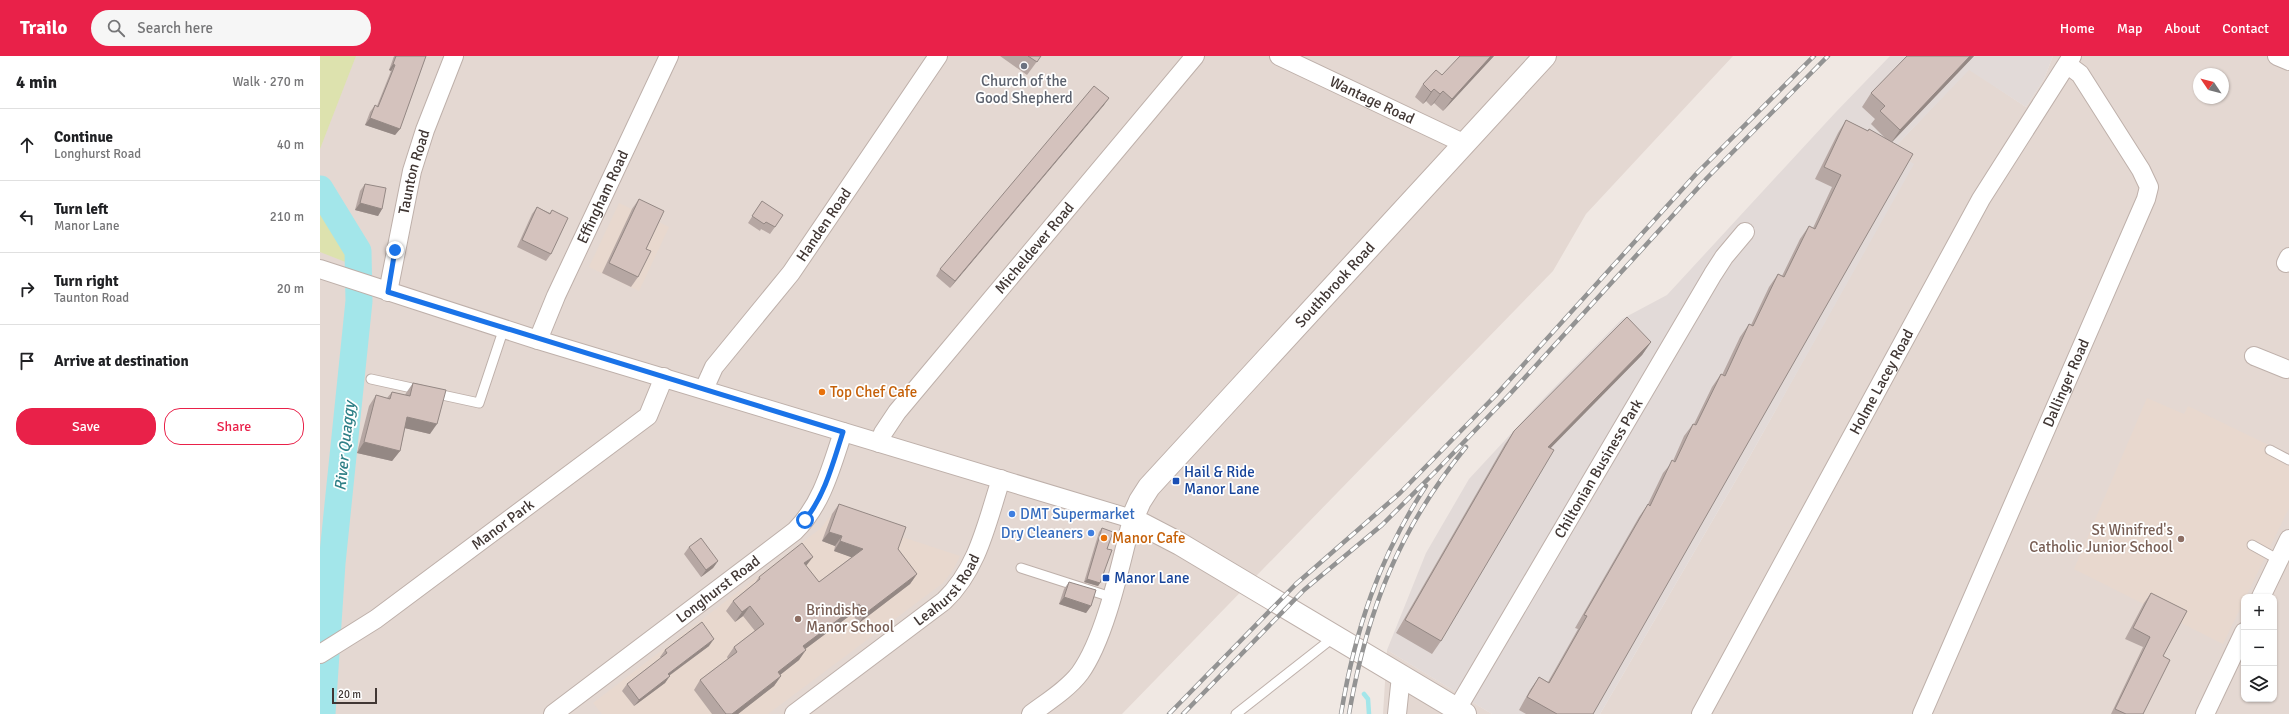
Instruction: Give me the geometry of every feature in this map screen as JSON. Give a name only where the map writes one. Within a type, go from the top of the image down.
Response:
[{"type":"street","name":"Taunton Road","points":[[388,292],[412,171],[424,130],[454,56]]},
{"type":"street","name":"Effingham Road","points":[[538,340],[556,296],[670,56]]},
{"type":"street","name":"Handen Road","points":[[704,389],[714,367],[791,273],[938,56]]},
{"type":"street","name":"Micheldever Road","points":[[879,443],[882,433],[896,412],[1195,56]]},
{"type":"street","name":"Wantage Road","points":[[1279,56],[1465,144]]},
{"type":"street","name":"Southbrook Road","points":[[1132,519],[1140,501],[1149,487],[1546,56]]},
{"type":"street","points":[[2277,56],[2289,61]]},
{"type":"street","name":"Holme Lacey Road","points":[[1701,714],[1981,199],[2070,60]]},
{"type":"street","name":"Dallinger Road","points":[[1922,714],[2146,199],[2149,187],[2141,170],[2070,60]]},
{"type":"street","name":"Chiltonian Business Park","points":[[1461,712],[1713,274],[1724,257],[1745,232]]},
{"type":"street","points":[[320,269],[538,340],[1132,519],[1180,544],[1461,712]]},
{"type":"street","points":[[2254,356],[2288,368]]},
{"type":"street","name":"Manor Park","points":[[320,654],[414,591],[648,416],[664,377]]},
{"type":"street","name":"Longhurst Road","points":[[553,714],[795,531],[815,507],[843,432]]},
{"type":"street","name":"Leahurst Road","points":[[794,714],[958,588],[969,572],[977,552],[1000,479]]},
{"type":"street","points":[[1031,714],[1080,673],[1093,650],[1111,597],[1132,519]]},
{"type":"street","points":[[2262,594],[2289,539]]},
{"type":"street","points":[[2205,714],[2241,638]]},
{"type":"street","points":[[1398,714],[1401,676]]},
{"type":"lane","points":[[371,378],[479,403],[504,328]]},
{"type":"lane","points":[[2270,450],[2289,460]]},
{"type":"lane","points":[[2252,545],[2279,560]]},
{"type":"lane","points":[[1021,568],[1111,597]]},
{"type":"lane","points":[[1236,714],[1334,637]]},
{"type":"shaded area","points":[[320,56],[1733,56],[1586,214],[1553,271],[1122,714],[320,714]]},
{"type":"shaded area","points":[[1890,56],[2053,56],[2044,79],[2026,107],[1969,70],[1892,150],[1914,164],[1750,456],[1600,714],[1492,714],[1387,650],[1426,553],[1469,479],[1544,398],[1622,319],[1667,295],[1835,113]]},
{"type":"shaded area","points":[[2053,56],[2289,56],[2289,714],[1600,714],[1750,456],[1913,164],[1892,150],[1969,69],[2026,107],[2044,79]]},
{"type":"shaded area","points":[[619,203],[669,227],[639,291],[589,267]]},
{"type":"shaded area","name":"St Winifred's Catholic Junior School","points":[[2147,398],[2184,414],[2188,406],[2289,455],[2289,508],[2247,594],[2241,594],[2241,607],[2223,644],[2074,569]]},
{"type":"shaded area","name":"Brindishe Manor School","points":[[832,514],[960,556],[953,570],[943,583],[768,714],[602,714],[593,703],[821,528]]},
{"type":"shaded area","points":[[1387,650],[1492,714],[1383,714]]},
{"type":"green space","points":[[320,56],[356,56],[320,149]]},
{"type":"green space","points":[[320,199],[345,238],[351,255],[348,263],[320,252]]},
{"type":"building","points":[[396,56],[426,56],[400,129],[370,118],[375,105],[378,107],[395,65],[393,64]]},
{"type":"building","points":[[1028,56],[1041,56],[1037,62]]},
{"type":"building","points":[[1460,56],[1491,56],[1452,99],[1443,91],[1440,94],[1434,89],[1431,92],[1423,84],[1436,70],[1442,75]]},
{"type":"building","points":[[1907,56],[1970,56],[1900,130],[1880,111],[1885,106],[1871,93]]},
{"type":"building","points":[[1094,86],[1109,98],[955,281],[940,269]]},
{"type":"building","points":[[1846,120],[1868,131],[1869,129],[1913,154],[1593,714],[1557,714],[1527,697],[1539,677],[1549,683],[1587,616],[1584,615],[1648,504],[1650,506],[1672,460],[1675,462],[1693,424],[1696,425],[1721,374],[1725,376],[1749,324],[1753,326],[1778,274],[1784,277],[1809,226],[1815,229],[1841,175],[1824,167]]},
{"type":"building","points":[[365,184],[386,188],[382,209],[360,203]]},
{"type":"building","points":[[639,199],[664,211],[646,249],[651,251],[638,277],[609,263]]},
{"type":"building","points":[[762,201],[783,215],[775,227],[766,222],[764,224],[752,216]]},
{"type":"building","points":[[537,207],[550,214],[552,210],[568,218],[551,254],[522,240]]},
{"type":"building","points":[[1627,317],[1651,342],[1548,447],[1554,450],[1441,641],[1405,620],[1514,431]]},
{"type":"building","points":[[413,383],[446,390],[437,424],[407,417],[400,451],[364,442],[376,395],[390,399],[392,392],[410,396]]},
{"type":"building","points":[[839,504],[906,527],[898,549],[917,574],[866,613],[859,604],[803,646],[806,650],[778,672],[781,676],[732,714],[726,714],[700,680],[737,652],[734,647],[764,624],[750,606],[742,612],[733,601],[760,579],[759,577],[802,543],[813,557],[804,563],[819,582],[863,549],[840,541],[842,536],[829,532]]},
{"type":"building","points":[[1102,528],[1113,532],[1107,549],[1112,550],[1100,583],[1087,579]]},
{"type":"building","points":[[701,538],[718,561],[706,570],[689,547]]},
{"type":"building","points":[[1069,582],[1096,590],[1091,606],[1064,597]]},
{"type":"building","points":[[2151,593],[2187,611],[2163,656],[2170,660],[2143,714],[2126,714],[2115,709],[2150,637],[2133,628]]},
{"type":"building","points":[[702,622],[714,639],[668,674],[670,676],[639,700],[627,684],[667,653],[665,650]]},
{"type":"waterway","name":"River Quaggy","points":[[320,189],[358,251],[359,301],[332,563],[322,714]]},
{"type":"waterway","points":[[1364,694],[1368,699],[1369,714]]},
{"type":"railway","points":[[1169,714],[1296,584],[1400,493],[1495,396],[1697,173],[1814,56]]},
{"type":"railway","points":[[1183,714],[1304,590],[1382,525],[1437,470],[1510,394],[1707,178],[1828,56]]},
{"type":"railway","points":[[1349,714],[1365,640],[1376,605],[1389,572],[1404,540],[1422,509],[1442,478],[1466,447]]},
{"type":"railway","points":[[1341,714],[1354,653],[1371,595],[1395,540],[1409,513],[1426,486]]},
{"type":"place","name":"Church of the Good Shepherd","points":[[1024,66]]},
{"type":"place","name":"Top Chef Cafe","points":[[822,392]]},
{"type":"place","name":"Hail & Ride Manor Lane","points":[[1176,481]]},
{"type":"place","name":"DMT Supermarket","points":[[1012,514]]},
{"type":"place","name":"Dry Cleaners","points":[[1091,533]]},
{"type":"place","name":"Manor Cafe","points":[[1104,538]]},
{"type":"place","name":"St Winifred's Catholic Junior School","points":[[2181,539]]},
{"type":"place","name":"Manor Lane","points":[[1106,578]]},
{"type":"place","name":"Brindishe Manor School","points":[[798,619]]},
{"type":"route","points":[[395,250],[388,292],[538,340],[843,432],[822,492],[815,507],[805,520]]}]
